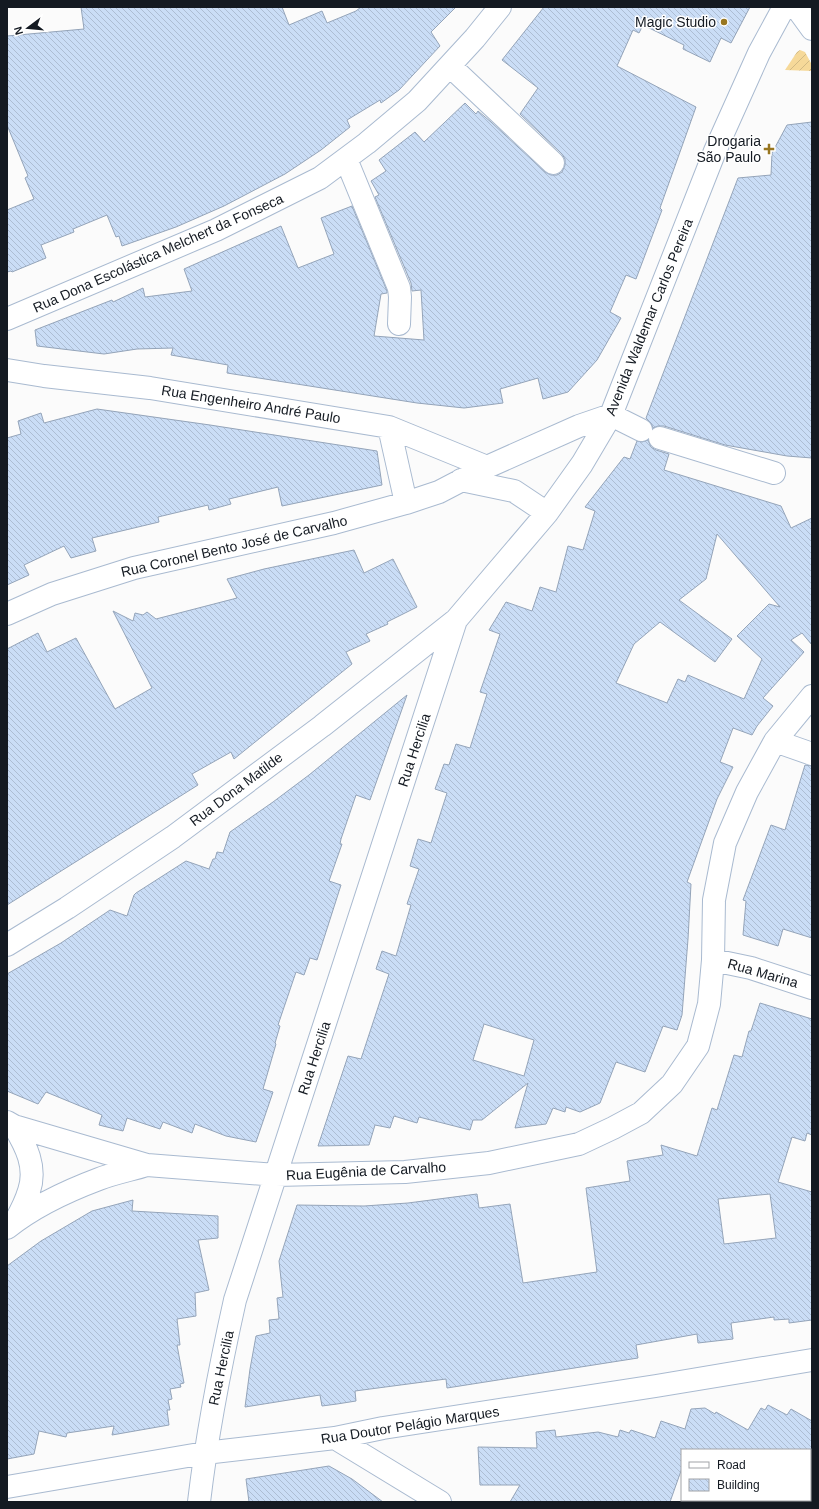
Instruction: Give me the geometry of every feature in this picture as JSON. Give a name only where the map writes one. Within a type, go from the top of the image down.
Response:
[{"type":"street","name":"Rua Dona Escolástica Melchert da Fonseca","points":[[7,319],[216,230],[320,178],[367,143],[417,100],[450,66],[500,7]]},
{"type":"street","name":"Avenida Waldemar Carlos Pereira","points":[[456,620],[547,513],[582,464],[611,415],[715,151],[759,53],[784,7]]},
{"type":"street","points":[[796,7],[812,29]]},
{"type":"street","points":[[450,66],[553,163]]},
{"type":"street","points":[[346,159],[399,288],[399,324]]},
{"type":"street","name":"Rua Engenheiro André Paulo","points":[[7,370],[44,376],[150,388],[390,427],[487,467]]},
{"type":"street","points":[[611,415],[650,434],[774,473]]},
{"type":"street","name":"Rua Coronel Bento José de Carvalho","points":[[7,614],[52,594],[134,568],[334,523],[406,503],[439,492],[487,467],[579,426],[611,415]]},
{"type":"street","points":[[390,427],[406,503]]},
{"type":"street","points":[[461,480],[514,491],[547,513]]},
{"type":"street","name":"Rua Dona Matilde","points":[[7,945],[67,908],[173,837],[322,726],[456,620]]},
{"type":"street","name":"Rua Hercilia","points":[[199,1502],[214,1396],[235,1300],[456,620]]},
{"type":"street","name":"Rua Eugênia de Carvalho","points":[[10,1124],[146,1165],[276,1175],[405,1172],[489,1163],[579,1144],[613,1128],[641,1113],[672,1084],[698,1046],[709,1004],[713,960],[714,900],[725,843],[746,792],[775,741],[812,696]]},
{"type":"street","points":[[775,741],[812,754]]},
{"type":"street","name":"Rua Marina","points":[[713,960],[751,968],[812,988]]},
{"type":"street","points":[[10,1124],[24,1143],[32,1163],[30,1190],[12,1224]]},
{"type":"street","points":[[12,1224],[55,1198],[93,1181],[146,1165]]},
{"type":"street","name":"Rua Doutor Pelágio Marques","points":[[7,1487],[205,1453],[335,1438],[383,1428],[656,1386],[812,1360]]},
{"type":"street","points":[[335,1438],[440,1502]]},
{"type":"shaded area","points":[[800,50],[805,52],[812,65],[812,71],[785,70],[797,52]]},
{"type":"building","points":[[81,7],[282,7],[289,25],[322,11],[327,23],[356,11],[361,7],[456,7],[431,32],[440,46],[399,90],[381,103],[380,100],[347,120],[350,127],[321,150],[285,174],[224,206],[176,227],[122,246],[119,236],[116,237],[107,215],[73,229],[74,232],[41,245],[46,258],[12,272],[7,272],[7,210],[34,199],[25,178],[28,176],[7,125],[7,36],[84,29]]},
{"type":"building","points":[[544,7],[750,7],[731,43],[721,38],[710,62],[683,49],[684,45],[643,25],[639,33],[633,30],[617,66],[696,107],[660,208],[662,210],[636,279],[626,275],[610,312],[621,318],[597,360],[568,392],[543,399],[538,378],[500,389],[503,403],[464,408],[417,403],[227,373],[228,365],[171,355],[173,348],[137,349],[104,354],[37,346],[35,330],[112,300],[113,302],[143,288],[145,297],[192,291],[184,269],[281,226],[298,268],[334,254],[321,218],[352,206],[387,291],[387,293],[381,294],[374,336],[424,340],[421,290],[412,291],[411,283],[375,197],[379,195],[371,181],[386,171],[379,160],[415,132],[424,142],[465,103],[476,114],[478,111],[491,122],[545,172],[551,175],[557,175],[562,172],[565,165],[565,159],[562,154],[520,114],[538,88],[502,60]]},
{"type":"building","points":[[812,122],[812,458],[787,456],[725,445],[664,426],[653,428],[651,423],[646,418],[738,178],[771,175],[772,153],[787,125]]},
{"type":"building","points":[[97,409],[377,451],[382,485],[282,506],[278,487],[229,499],[231,504],[209,510],[208,505],[158,517],[159,522],[92,538],[96,551],[71,558],[64,546],[24,565],[29,575],[7,585],[7,438],[21,434],[18,421],[41,413],[44,423]]},
{"type":"building","points":[[648,440],[651,447],[669,454],[664,470],[781,506],[791,528],[812,518],[812,645],[802,633],[791,640],[804,652],[763,698],[773,706],[757,726],[752,735],[733,728],[720,762],[733,767],[717,799],[687,882],[691,884],[688,939],[682,1015],[677,1030],[663,1026],[645,1072],[616,1062],[600,1103],[580,1112],[566,1107],[565,1112],[553,1108],[546,1124],[515,1128],[528,1083],[482,1120],[473,1120],[470,1130],[419,1117],[417,1123],[394,1116],[390,1128],[375,1125],[369,1145],[318,1146],[348,1056],[361,1059],[389,974],[376,969],[382,951],[396,956],[411,905],[407,904],[419,869],[410,866],[418,839],[431,843],[447,793],[435,789],[444,764],[449,765],[456,744],[470,748],[487,694],[480,692],[500,634],[489,630],[506,602],[532,611],[540,587],[556,592],[568,546],[583,550],[595,511],[585,507],[624,457],[630,459],[637,441],[642,442]],"holes":[[[717,534],[780,607],[769,604],[737,636],[762,659],[744,699],[688,675],[685,682],[678,679],[667,703],[616,683],[634,644],[660,622],[715,662],[732,639],[679,600],[706,579]],[[484,1024],[534,1040],[524,1076],[473,1060]]]},
{"type":"building","points":[[354,550],[364,573],[393,559],[417,607],[387,622],[388,624],[366,634],[370,641],[346,652],[352,664],[234,759],[231,752],[192,774],[198,785],[7,905],[7,649],[38,633],[47,652],[76,638],[115,709],[152,688],[113,611],[133,621],[135,613],[143,615],[147,612],[156,619],[237,598],[227,579],[264,569]]},
{"type":"building","points":[[407,695],[370,800],[356,795],[341,839],[340,844],[342,844],[329,881],[341,885],[317,960],[310,958],[304,975],[296,972],[278,1025],[280,1026],[276,1044],[263,1089],[273,1092],[256,1142],[226,1136],[195,1124],[192,1133],[163,1122],[160,1129],[127,1118],[123,1131],[99,1125],[102,1115],[46,1092],[38,1104],[7,1091],[7,974],[61,943],[110,910],[127,916],[136,893],[186,861],[209,869],[217,852],[223,853],[230,832],[309,775]]},
{"type":"building","points":[[805,765],[812,766],[812,938],[783,929],[778,946],[743,935],[746,901],[743,900],[771,825],[785,830]]},
{"type":"building","points":[[760,1003],[812,1019],[812,1135],[807,1133],[805,1141],[792,1137],[778,1182],[812,1192],[812,1320],[789,1323],[789,1319],[774,1320],[774,1317],[731,1323],[733,1339],[698,1343],[697,1334],[636,1345],[638,1358],[447,1388],[446,1379],[355,1391],[356,1401],[337,1404],[322,1406],[320,1395],[245,1407],[256,1336],[270,1333],[269,1320],[279,1319],[277,1298],[283,1297],[279,1261],[297,1205],[364,1206],[408,1203],[477,1194],[479,1208],[510,1204],[523,1283],[597,1272],[586,1188],[630,1181],[627,1161],[663,1155],[661,1145],[697,1156],[712,1108],[717,1110],[734,1055],[742,1057],[749,1031],[751,1031]],"holes":[[[770,1194],[776,1238],[724,1244],[718,1199]]]},
{"type":"building","points":[[133,1200],[132,1211],[218,1216],[218,1238],[198,1240],[209,1290],[195,1293],[196,1316],[177,1319],[180,1345],[177,1345],[184,1383],[180,1384],[181,1387],[170,1389],[172,1399],[168,1400],[170,1410],[167,1410],[169,1425],[112,1435],[114,1426],[67,1433],[66,1437],[39,1431],[34,1454],[7,1459],[7,1266],[41,1241],[92,1211]]},
{"type":"building","points":[[768,1405],[787,1415],[791,1409],[812,1421],[812,1450],[681,1449],[681,1471],[670,1502],[510,1502],[520,1485],[480,1485],[478,1447],[537,1448],[536,1432],[555,1430],[556,1437],[598,1432],[618,1437],[620,1430],[629,1433],[631,1430],[655,1438],[661,1421],[685,1429],[691,1409],[705,1408],[715,1414],[716,1412],[748,1430],[761,1408],[765,1410]]},
{"type":"building","points":[[329,1466],[352,1479],[383,1502],[249,1502],[246,1479]]},
{"type":"place","name":"Magic Studio","points":[[724,22]]},
{"type":"place","name":"Drogaria São Paulo","points":[[769,149]]}]
